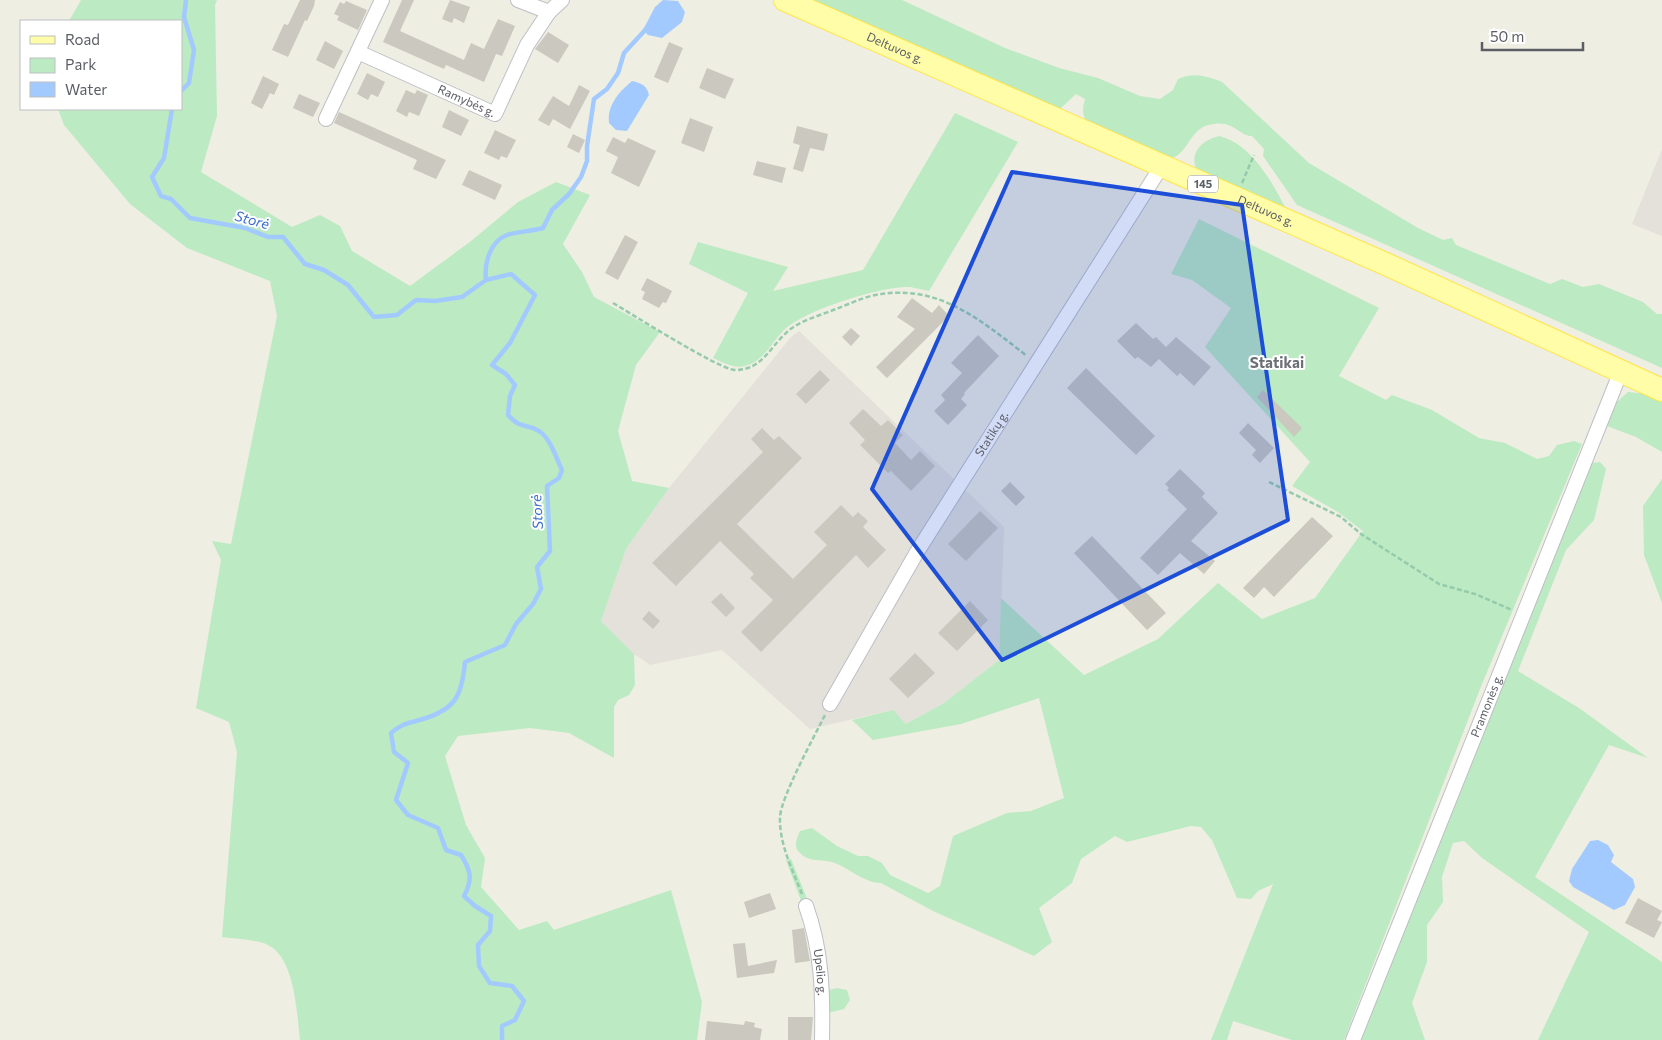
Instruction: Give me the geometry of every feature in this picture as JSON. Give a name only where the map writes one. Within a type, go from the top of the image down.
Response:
[{"type":"main road","name":"Deltuvos g.","points":[[785,0],[1235,198],[1662,390]]},
{"type":"street","points":[[326,119],[382,0]]},
{"type":"street","points":[[518,0],[549,12]]},
{"type":"street","name":"Ramybės g.","points":[[358,52],[495,114],[527,45],[549,12],[562,0]]},
{"type":"street","name":"Statikų g.","points":[[830,704],[917,552],[1161,167]]},
{"type":"street","name":"Pramonės g.","points":[[1353,1040],[1621,371]]},
{"type":"street","name":"Upelio g.","points":[[806,906],[816,933],[821,965],[822,1040]]},
{"type":"path","points":[[1235,198],[1254,155]]},
{"type":"path","points":[[613,302],[707,358],[734,371],[755,366],[770,353],[785,333],[805,321],[870,296],[891,293],[922,294],[951,304],[985,324],[1036,363]]},
{"type":"path","points":[[1269,482],[1341,517],[1361,534],[1439,584],[1475,594],[1524,615]]},
{"type":"path","points":[[806,906],[782,836],[780,815],[830,704]]},
{"type":"highlighted area","points":[[1012,172],[1242,205],[1288,520],[1002,660],[872,489]]},
{"type":"shaded area","points":[[1662,149],[1662,236],[1632,224]]},
{"type":"shaded area","points":[[799,331],[1004,527],[999,660],[944,703],[906,724],[892,710],[810,729],[722,650],[650,665],[634,654],[601,621],[626,549],[669,488],[791,337]]},
{"type":"green space","points":[[81,0],[217,0],[215,5],[217,116],[201,172],[292,227],[320,215],[340,226],[352,251],[410,286],[471,241],[518,202],[556,182],[590,195],[563,244],[582,272],[594,297],[660,332],[636,365],[618,431],[632,481],[669,488],[626,549],[601,621],[634,654],[635,685],[629,695],[618,700],[614,707],[614,758],[569,733],[530,728],[458,736],[445,756],[466,825],[485,858],[481,887],[519,930],[547,921],[554,930],[671,890],[702,1002],[697,1040],[300,1040],[293,988],[284,962],[277,952],[263,943],[222,937],[237,752],[229,722],[196,708],[221,560],[212,541],[231,544],[277,316],[270,281],[187,248],[130,204],[64,125],[58,110],[182,110],[182,20],[70,20]]},
{"type":"green space","points":[[805,0],[902,0],[1005,48],[1059,68],[1098,78],[1140,96],[1160,99],[1173,90],[1178,79],[1195,75],[1222,82],[1309,163],[1418,228],[1443,240],[1452,238],[1456,245],[1550,284],[1562,279],[1583,287],[1599,284],[1643,302],[1657,314],[1662,314],[1662,368],[1297,205],[1263,156],[1264,149],[1252,136],[1230,125],[1217,123],[1201,128],[1179,154],[1167,159],[1089,125],[1083,113],[1085,99],[1076,94],[1061,108],[1052,109]]},
{"type":"green space","points":[[955,113],[1018,142],[929,291],[910,287],[881,290],[825,307],[794,322],[752,364],[741,367],[732,366],[713,358],[748,293],[689,264],[698,242],[788,267],[773,291],[863,270]]},
{"type":"green space","points":[[1219,136],[1230,140],[1250,154],[1273,185],[1285,207],[1282,208],[1198,173],[1194,160],[1195,154],[1206,141]]},
{"type":"green space","points":[[1199,219],[1379,308],[1339,376],[1386,400],[1392,395],[1432,410],[1479,438],[1505,443],[1537,459],[1549,456],[1557,445],[1574,441],[1582,444],[1480,689],[1344,1040],[1292,1040],[1233,1021],[1227,1040],[1211,1040],[1273,884],[1258,891],[1251,899],[1237,898],[1212,840],[1201,827],[1191,826],[1127,842],[1115,836],[1081,859],[1072,883],[1039,908],[1052,942],[1034,956],[933,911],[881,883],[869,881],[835,863],[807,858],[796,847],[800,831],[812,828],[837,846],[858,856],[868,856],[882,863],[890,875],[928,893],[940,886],[953,836],[1007,813],[1031,811],[1064,798],[1039,698],[961,724],[873,740],[852,720],[893,710],[906,724],[944,703],[999,660],[1001,598],[1084,675],[1158,639],[1218,583],[1262,619],[1315,598],[1363,531],[1338,512],[1292,486],[1310,462],[1205,347],[1231,308],[1192,280],[1171,274]]},
{"type":"green space","points":[[1628,392],[1647,394],[1662,400],[1662,452],[1636,437],[1607,426],[1617,402]]},
{"type":"green space","points":[[1600,462],[1606,469],[1594,520],[1566,550],[1518,671],[1579,708],[1648,758],[1609,745],[1535,877],[1662,962],[1662,1040],[1538,1040],[1589,932],[1482,858],[1464,841],[1453,843],[1442,877],[1443,902],[1427,925],[1427,962],[1412,1003],[1425,1040],[1361,1040],[1440,832],[1592,463]]},
{"type":"green space","points":[[1662,479],[1662,603],[1644,555],[1643,506]]},
{"type":"green space","points":[[791,859],[821,933],[825,991],[837,988],[847,990],[850,1000],[844,1009],[828,1013],[813,933],[786,860]]},
{"type":"water","points":[[663,0],[678,1],[685,12],[682,22],[662,38],[648,35],[643,30],[655,7]]},
{"type":"water","points":[[632,81],[643,85],[649,95],[627,131],[616,130],[609,123],[610,110],[618,94]]},
{"type":"water","points":[[1598,840],[1608,845],[1614,855],[1611,862],[1633,879],[1635,887],[1625,905],[1614,910],[1573,887],[1569,881],[1572,869],[1590,841]]},
{"type":"building","points":[[300,0],[315,0],[307,21],[305,20],[288,57],[272,50],[284,24],[288,25]]},
{"type":"building","points":[[402,0],[414,0],[400,31],[464,60],[471,43],[484,49],[498,19],[515,26],[502,56],[496,54],[484,82],[446,65],[444,69],[383,42]]},
{"type":"building","points":[[450,0],[470,7],[464,23],[454,18],[452,23],[442,19]]},
{"type":"building","points":[[346,1],[367,10],[358,30],[337,20],[339,16],[334,14],[340,2],[344,4]]},
{"type":"building","points":[[548,32],[569,45],[558,63],[535,49]]},
{"type":"building","points":[[325,41],[343,51],[334,69],[316,60]]},
{"type":"building","points":[[669,42],[683,48],[668,83],[654,77]]},
{"type":"building","points":[[707,68],[734,79],[725,99],[699,88]]},
{"type":"building","points":[[367,73],[385,82],[378,97],[371,94],[368,100],[357,94]]},
{"type":"building","points":[[263,76],[279,84],[274,95],[270,93],[262,109],[251,103]]},
{"type":"building","points":[[579,85],[590,91],[570,129],[553,119],[549,126],[538,120],[553,96],[569,106]]},
{"type":"building","points":[[406,90],[415,94],[417,90],[428,95],[419,116],[409,112],[407,117],[396,111]]},
{"type":"building","points":[[299,94],[320,103],[313,117],[293,108]]},
{"type":"building","points":[[449,110],[469,120],[461,136],[442,127]]},
{"type":"building","points":[[339,112],[446,160],[436,179],[413,169],[417,160],[334,123]]},
{"type":"building","points":[[690,118],[713,127],[704,152],[681,143]]},
{"type":"building","points":[[797,126],[828,134],[824,151],[810,148],[803,172],[793,169],[800,145],[793,143]]},
{"type":"building","points":[[495,130],[516,140],[507,158],[501,156],[499,160],[484,153]]},
{"type":"building","points":[[573,134],[585,140],[579,153],[567,147]]},
{"type":"building","points":[[613,137],[625,143],[628,138],[656,151],[639,187],[611,173],[618,157],[606,151]]},
{"type":"building","points":[[757,161],[786,168],[782,183],[753,175]]},
{"type":"building","points":[[469,170],[502,185],[495,200],[462,185]]},
{"type":"building","points":[[625,235],[638,242],[618,280],[605,273]]},
{"type":"building","points":[[647,278],[672,291],[666,303],[663,302],[659,308],[642,299],[645,292],[641,290]]},
{"type":"building","points":[[912,298],[932,313],[939,305],[949,316],[887,378],[876,367],[915,329],[897,317]]},
{"type":"building","points":[[1136,323],[1153,339],[1156,337],[1166,347],[1176,337],[1211,367],[1194,386],[1180,373],[1177,376],[1159,359],[1151,367],[1138,357],[1135,359],[1117,341]]},
{"type":"building","points":[[851,328],[860,336],[851,346],[842,337]]},
{"type":"building","points":[[978,335],[999,356],[964,393],[961,399],[967,405],[948,425],[934,411],[945,400],[941,395],[962,373],[951,363]]},
{"type":"building","points":[[1086,368],[1155,436],[1136,455],[1067,388]]},
{"type":"building","points":[[820,370],[830,380],[806,404],[796,394]]},
{"type":"building","points":[[1263,390],[1302,428],[1294,437],[1257,397]]},
{"type":"building","points":[[863,409],[881,426],[888,420],[903,435],[895,443],[911,460],[920,451],[935,466],[911,491],[891,471],[888,473],[860,445],[865,440],[849,423]]},
{"type":"building","points":[[1248,423],[1274,448],[1260,463],[1252,455],[1256,450],[1239,433]]},
{"type":"building","points":[[762,428],[774,440],[779,436],[802,458],[737,524],[793,579],[827,545],[814,532],[841,505],[853,517],[858,512],[868,521],[863,527],[886,550],[868,568],[856,555],[761,652],[741,632],[773,600],[750,578],[754,574],[720,541],[676,586],[652,563],[763,452],[751,439]]},
{"type":"building","points":[[1180,469],[1205,493],[1202,497],[1218,513],[1191,541],[1215,561],[1204,574],[1180,553],[1158,575],[1140,558],[1187,509],[1167,490],[1169,488],[1165,484]]},
{"type":"building","points":[[1010,482],[1025,497],[1016,506],[1001,491]]},
{"type":"building","points":[[980,511],[998,528],[966,561],[948,544]]},
{"type":"building","points":[[1312,517],[1333,536],[1274,597],[1264,587],[1254,598],[1243,588]]},
{"type":"building","points":[[1092,536],[1166,613],[1147,630],[1074,553]]},
{"type":"building","points":[[721,593],[735,608],[726,617],[711,602]]},
{"type":"building","points":[[970,601],[988,620],[957,651],[938,633]]},
{"type":"building","points":[[649,611],[660,621],[653,629],[642,619]]},
{"type":"building","points":[[915,653],[935,673],[908,698],[889,679]]},
{"type":"building","points":[[770,893],[776,909],[749,918],[744,902]]},
{"type":"building","points":[[1638,898],[1662,911],[1657,920],[1662,922],[1654,938],[1625,923]]},
{"type":"building","points":[[804,928],[810,961],[795,963],[792,930]]},
{"type":"building","points":[[745,943],[748,966],[777,960],[774,973],[737,978],[733,944]]},
{"type":"building","points":[[788,1017],[813,1017],[811,1040],[788,1040]]},
{"type":"building","points":[[707,1021],[744,1025],[745,1021],[755,1023],[754,1027],[762,1029],[760,1040],[705,1040]]},
{"type":"waterway","name":"Storė","points":[[182,90],[189,83],[194,50],[184,17],[186,0]]},
{"type":"waterway","points":[[486,280],[487,260],[496,242],[507,235],[543,228],[552,210],[569,194],[581,177],[587,161],[587,146],[594,99],[607,89],[618,73],[624,53],[647,28]]},
{"type":"waterway","name":"Storė","points":[[172,110],[164,158],[152,177],[161,196],[171,199],[190,218],[245,228],[268,237],[283,237],[305,264],[324,270],[348,285],[374,317],[397,315],[416,300],[435,301],[462,297],[486,280],[511,274],[535,295],[510,343],[492,365],[506,374],[515,385],[510,396],[508,415],[516,423],[543,434],[550,444],[562,470],[559,478],[547,486],[550,551],[537,567],[541,589],[533,604],[516,624],[505,645],[465,662],[459,692],[450,705],[443,711],[403,725],[391,733],[394,752],[408,763],[396,800],[408,815],[438,828],[446,850],[461,855],[470,875],[469,885],[464,896],[491,916],[490,931],[478,945],[479,966],[490,983],[512,986],[524,1001],[515,1020],[502,1026],[502,1040]]},
{"type":"district","name":"Statikai","points":[[1277,363]]}]
